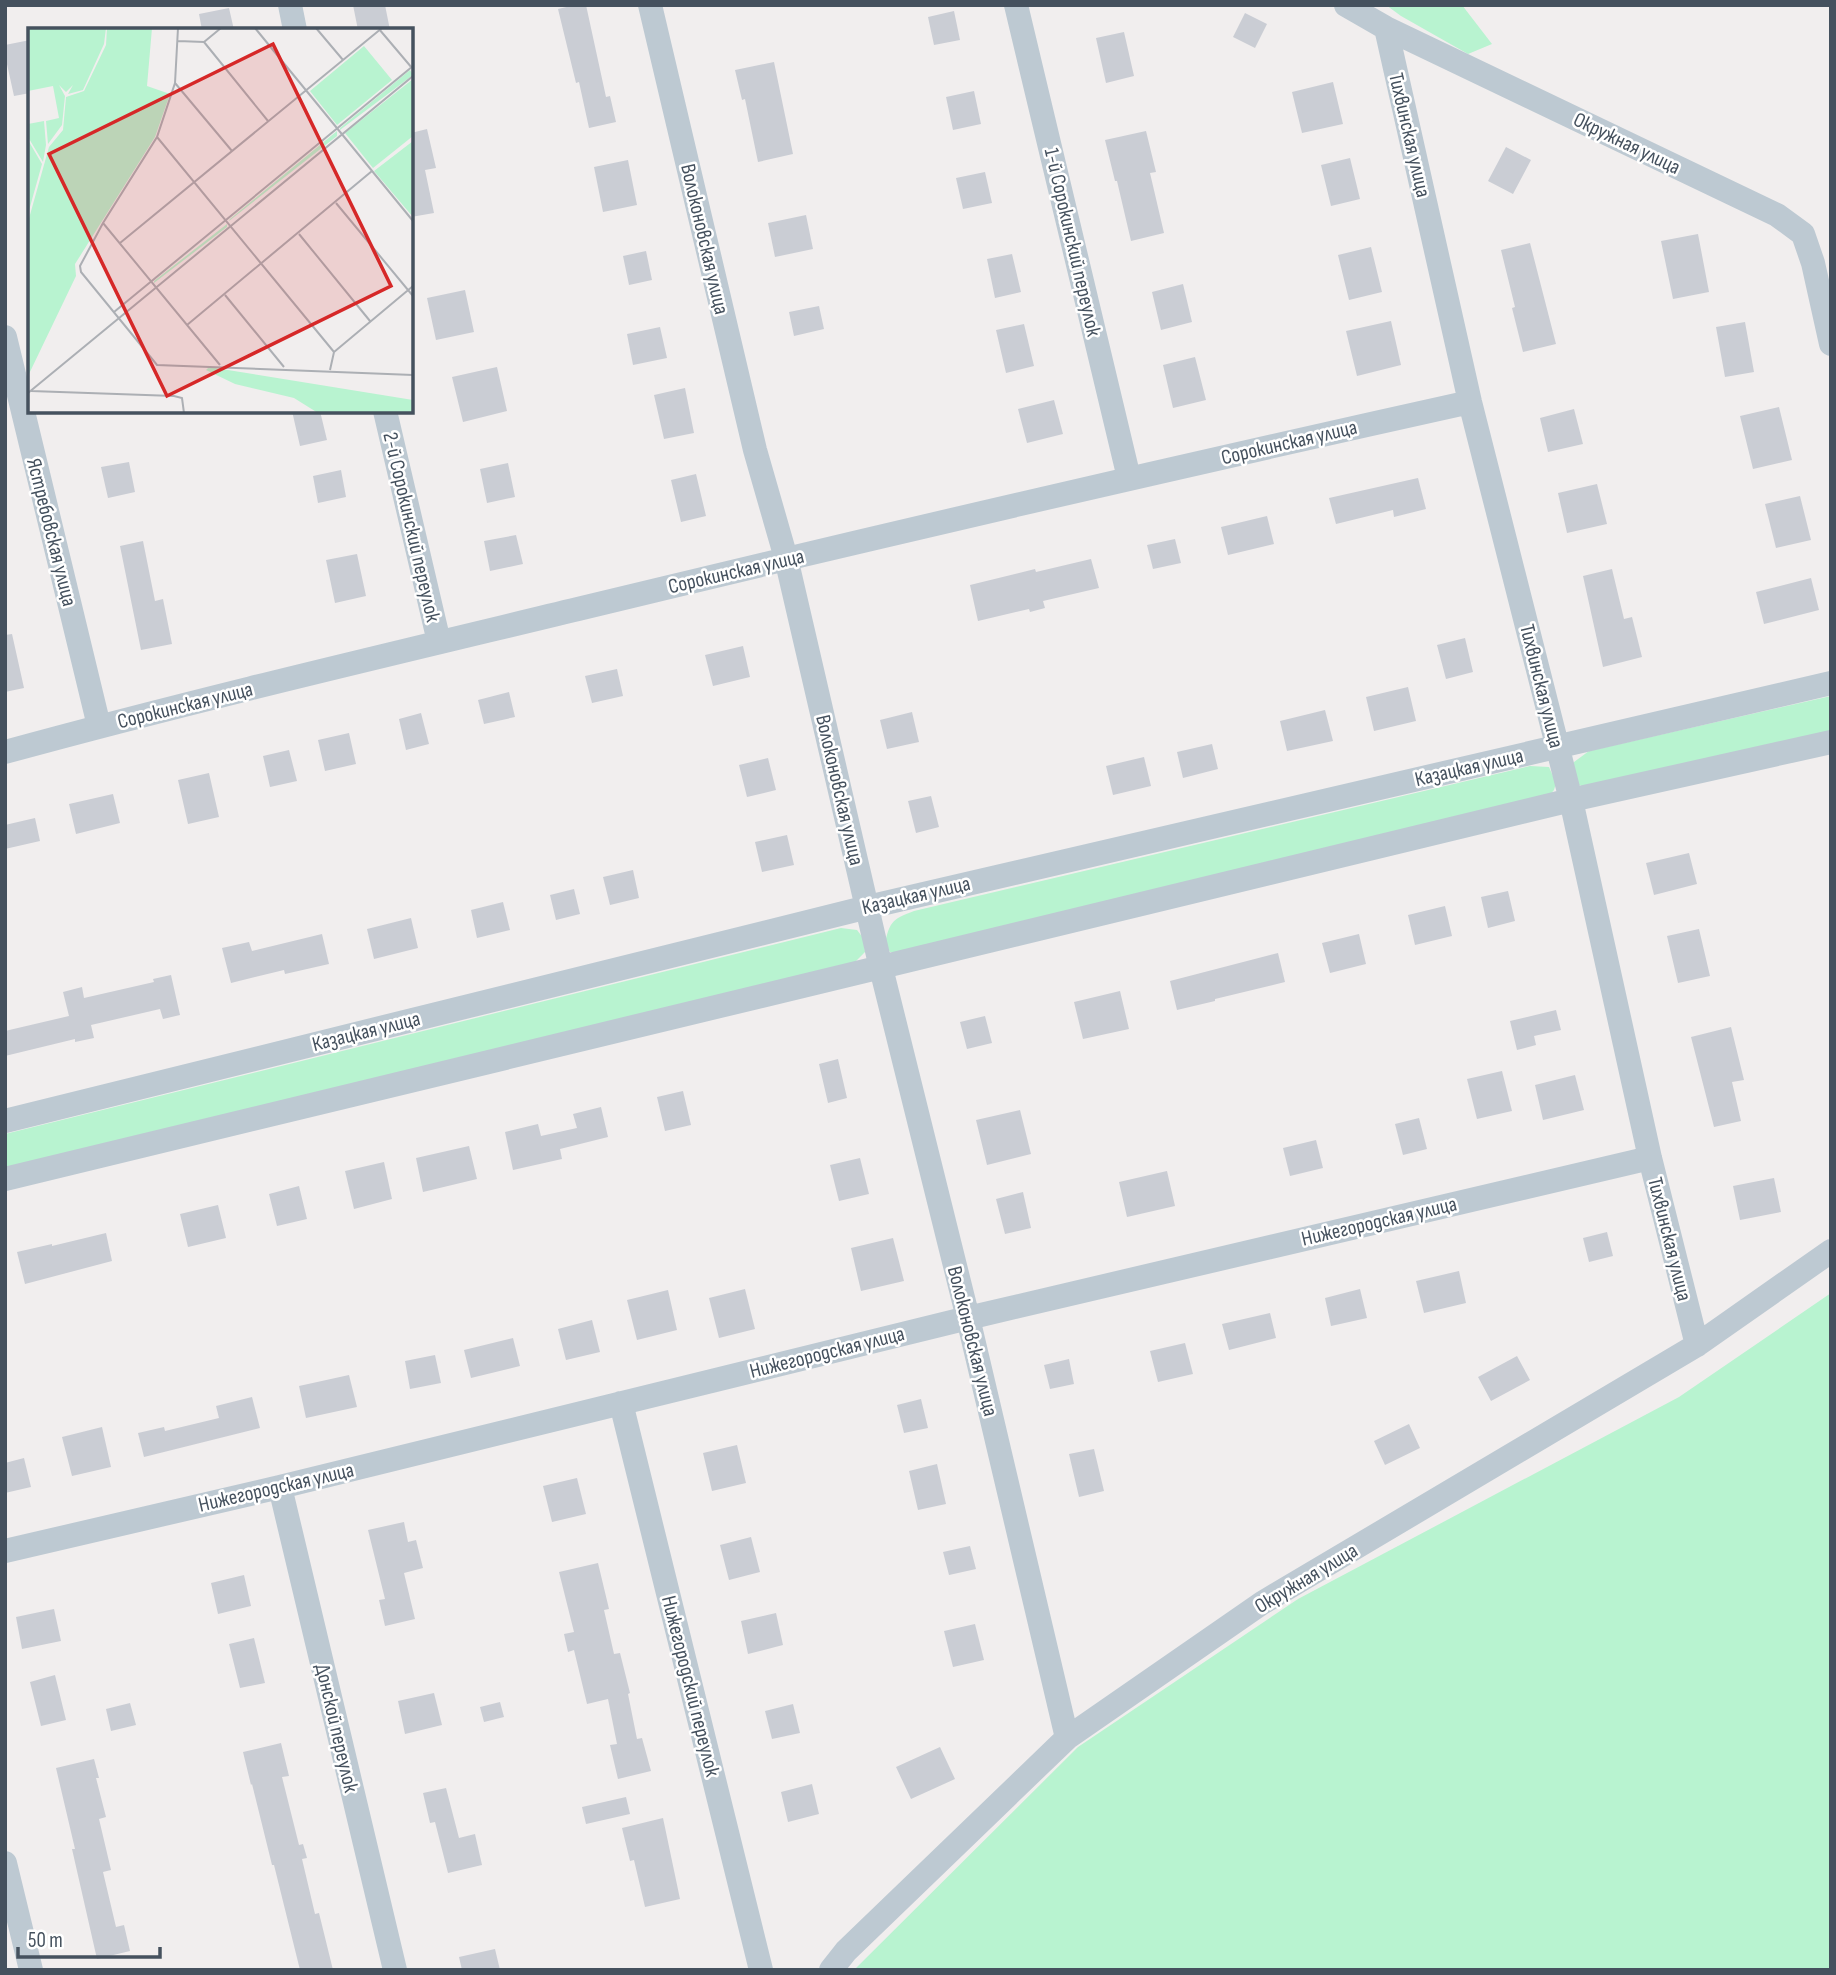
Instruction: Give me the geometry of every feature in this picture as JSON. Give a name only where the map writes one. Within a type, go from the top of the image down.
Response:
[{"type":"street","points":[[290,5],[295,28]]},
{"type":"street","name":"Волоконовская улица","points":[[650,5],[755,450],[786,558],[868,906],[880,968],[968,1318],[1067,1738]]},
{"type":"street","name":"1-й Сорокинский переулок","points":[[1016,5],[1129,478]]},
{"type":"street","name":"Окружная улица","points":[[1346,5],[1385,28],[1777,215],[1803,234],[1831,344]]},
{"type":"street","name":"Тихвинская улица","points":[[1385,28],[1470,402],[1571,800],[1650,1158],[1697,1345]]},
{"type":"street","name":"Ястребовская улица","points":[[5,337],[99,726]]},
{"type":"street","name":"Сорокинская улица","points":[[5,752],[99,726],[786,558],[1470,402]]},
{"type":"street","name":"2-й Сорокинский переулок","points":[[385,413],[439,642]]},
{"type":"street","name":"Казацкая улица","points":[[5,1121],[868,906],[1831,683]]},
{"type":"street","points":[[5,1179],[1571,800],[1831,742]]},
{"type":"street","name":"Нижегородская улица","points":[[5,1551],[280,1487],[968,1318],[1650,1158]]},
{"type":"street","name":"Окружная улица","points":[[831,1970],[846,1951],[1067,1738],[1262,1603],[1697,1345],[1831,1251]]},
{"type":"street","name":"Нижегородский переулок","points":[[621,1403],[761,1970]]},
{"type":"street","name":"Донской переулок","points":[[280,1487],[395,1970]]},
{"type":"street","points":[[5,1863],[31,1970]]},
{"type":"green space","points":[[1386,5],[1462,5],[1492,44],[1468,54]]},
{"type":"green space","points":[[1831,696],[1831,732],[1585,787],[1576,784],[1571,777],[1574,762],[1589,751]]},
{"type":"green space","points":[[1530,766],[1549,767],[1556,783],[1548,797],[909,953],[890,952],[885,943],[894,922],[914,911]]},
{"type":"green space","points":[[841,928],[857,930],[864,939],[865,952],[851,966],[5,1173],[5,1134]]},
{"type":"green space","points":[[1831,1293],[1831,1970],[854,1970],[1078,1747],[1298,1599],[1679,1397]]},
{"type":"building","points":[[353,5],[385,5],[390,28],[358,28]]},
{"type":"building","points":[[586,5],[606,97],[610,96],[616,122],[589,128],[558,9]]},
{"type":"building","points":[[229,8],[234,28],[202,28],[199,14]]},
{"type":"building","points":[[954,11],[960,40],[934,45],[928,17]]},
{"type":"building","points":[[1245,13],[1267,24],[1255,48],[1233,37]]},
{"type":"building","points":[[1124,32],[1134,76],[1106,83],[1096,38]]},
{"type":"building","points":[[28,40],[28,93],[14,96],[5,45]]},
{"type":"building","points":[[774,62],[793,154],[758,162],[745,99],[742,100],[735,70]]},
{"type":"building","points":[[1333,82],[1343,124],[1302,133],[1292,92]]},
{"type":"building","points":[[974,91],[981,124],[953,130],[946,97]]},
{"type":"building","points":[[427,129],[436,168],[425,170],[434,213],[413,217],[413,132]]},
{"type":"building","points":[[1146,131],[1156,172],[1150,173],[1164,233],[1131,241],[1105,140]]},
{"type":"building","points":[[1506,147],[1531,160],[1513,194],[1488,181]]},
{"type":"building","points":[[1350,158],[1360,199],[1331,206],[1321,165]]},
{"type":"building","points":[[628,160],[637,205],[603,212],[594,167]]},
{"type":"building","points":[[985,172],[992,203],[963,209],[956,178]]},
{"type":"building","points":[[806,215],[813,249],[775,257],[768,223]]},
{"type":"building","points":[[1698,234],[1709,292],[1673,299],[1661,241]]},
{"type":"building","points":[[1530,243],[1556,344],[1523,352],[1501,250]]},
{"type":"building","points":[[1371,247],[1382,292],[1349,300],[1338,255]]},
{"type":"building","points":[[646,251],[652,280],[629,285],[623,256]]},
{"type":"building","points":[[1012,254],[1021,292],[995,298],[987,259]]},
{"type":"building","points":[[1183,284],[1192,322],[1161,330],[1152,292]]},
{"type":"building","points":[[465,290],[474,332],[436,340],[427,298]]},
{"type":"building","points":[[819,306],[824,329],[794,336],[789,312]]},
{"type":"building","points":[[1391,321],[1401,365],[1357,376],[1346,331]]},
{"type":"building","points":[[1745,322],[1754,372],[1725,377],[1716,327]]},
{"type":"building","points":[[1024,324],[1034,366],[1006,373],[996,330]]},
{"type":"building","points":[[660,327],[667,358],[633,365],[627,334]]},
{"type":"building","points":[[1195,357],[1206,400],[1173,408],[1163,365]]},
{"type":"building","points":[[497,367],[507,411],[463,422],[452,377]]},
{"type":"building","points":[[685,388],[694,433],[664,439],[654,395]]},
{"type":"building","points":[[1054,400],[1063,434],[1027,443],[1018,409]]},
{"type":"building","points":[[1779,407],[1792,460],[1753,469],[1740,416]]},
{"type":"building","points":[[1574,409],[1583,444],[1548,452],[1540,418]]},
{"type":"building","points":[[292,413],[320,413],[327,440],[300,446]]},
{"type":"building","points":[[129,462],[135,492],[108,498],[101,467]]},
{"type":"building","points":[[508,463],[515,497],[487,503],[480,469]]},
{"type":"building","points":[[341,470],[346,497],[318,503],[313,476]]},
{"type":"building","points":[[696,474],[706,516],[681,522],[671,480]]},
{"type":"building","points":[[1418,478],[1426,509],[1394,517],[1393,510],[1336,524],[1329,498]]},
{"type":"building","points":[[1597,484],[1607,524],[1567,533],[1558,493]]},
{"type":"building","points":[[1800,496],[1811,540],[1776,548],[1765,504]]},
{"type":"building","points":[[1267,516],[1274,544],[1228,555],[1221,527]]},
{"type":"building","points":[[516,535],[523,564],[490,571],[484,541]]},
{"type":"building","points":[[1175,539],[1181,563],[1153,569],[1147,545]]},
{"type":"building","points":[[143,541],[155,601],[163,599],[172,644],[141,650],[120,546]]},
{"type":"building","points":[[357,554],[366,596],[335,603],[326,560]]},
{"type":"building","points":[[1091,559],[1099,588],[1043,601],[1045,608],[978,621],[970,585]]},
{"type":"building","points":[[1612,569],[1624,619],[1632,617],[1642,657],[1603,667],[1583,576]]},
{"type":"building","points":[[1811,578],[1819,610],[1764,624],[1756,592]]},
{"type":"building","points":[[12,634],[24,688],[5,692],[5,635]]},
{"type":"building","points":[[1465,638],[1473,672],[1446,679],[1437,645]]},
{"type":"building","points":[[743,646],[750,677],[713,686],[705,655]]},
{"type":"building","points":[[617,669],[623,696],[592,703],[585,676]]},
{"type":"building","points":[[1408,687],[1416,721],[1374,731],[1366,697]]},
{"type":"building","points":[[509,692],[515,717],[484,724],[478,700]]},
{"type":"building","points":[[1325,710],[1333,741],[1287,751],[1280,721]]},
{"type":"building","points":[[912,712],[919,742],[887,749],[880,720]]},
{"type":"building","points":[[421,713],[429,744],[406,750],[399,719]]},
{"type":"building","points":[[349,733],[356,764],[325,771],[318,740]]},
{"type":"building","points":[[1212,744],[1218,769],[1183,778],[1177,752]]},
{"type":"building","points":[[289,750],[297,781],[270,787],[263,756]]},
{"type":"building","points":[[1144,757],[1151,786],[1113,795],[1106,766]]},
{"type":"building","points":[[768,758],[776,790],[747,797],[739,765]]},
{"type":"building","points":[[209,773],[219,817],[188,824],[178,780]]},
{"type":"building","points":[[113,794],[120,823],[76,834],[69,804]]},
{"type":"building","points":[[931,796],[939,827],[916,833],[908,801]]},
{"type":"building","points":[[35,818],[40,841],[5,849],[5,825]]},
{"type":"building","points":[[787,835],[794,865],[762,872],[755,842]]},
{"type":"building","points":[[1689,853],[1697,884],[1654,895],[1646,863]]},
{"type":"building","points":[[633,870],[639,898],[610,905],[603,877]]},
{"type":"building","points":[[574,889],[580,914],[556,920],[550,895]]},
{"type":"building","points":[[1508,891],[1515,921],[1488,928],[1481,897]]},
{"type":"building","points":[[503,902],[510,930],[477,938],[471,910]]},
{"type":"building","points":[[1445,906],[1452,936],[1415,945],[1408,915]]},
{"type":"building","points":[[411,918],[418,948],[374,959],[367,929]]},
{"type":"building","points":[[1699,929],[1710,976],[1678,983],[1667,936]]},
{"type":"building","points":[[322,934],[329,964],[285,974],[284,970],[231,983],[222,948],[249,942],[252,951]]},
{"type":"building","points":[[1359,934],[1366,964],[1330,973],[1322,943]]},
{"type":"building","points":[[1278,953],[1285,982],[1177,1010],[1170,981]]},
{"type":"building","points":[[171,975],[180,1015],[163,1019],[160,1009],[91,1025],[94,1038],[75,1042],[75,1039],[5,1056],[5,1031],[69,1016],[63,992],[82,987],[84,998],[154,982],[153,979]]},
{"type":"building","points":[[1120,991],[1129,1029],[1083,1039],[1074,1002]]},
{"type":"building","points":[[1556,1010],[1561,1030],[1534,1036],[1536,1045],[1517,1050],[1510,1021]]},
{"type":"building","points":[[985,1016],[992,1043],[967,1049],[960,1022]]},
{"type":"building","points":[[1731,1027],[1744,1080],[1732,1082],[1741,1121],[1714,1127],[1691,1037]]},
{"type":"building","points":[[838,1059],[847,1098],[828,1103],[819,1064]]},
{"type":"building","points":[[1502,1071],[1512,1111],[1477,1119],[1467,1079]]},
{"type":"building","points":[[1575,1075],[1584,1110],[1543,1120],[1535,1085]]},
{"type":"building","points":[[683,1091],[691,1125],[665,1131],[657,1097]]},
{"type":"building","points":[[601,1107],[608,1137],[560,1149],[562,1159],[513,1170],[505,1132],[538,1124],[541,1136],[577,1128],[573,1114]]},
{"type":"building","points":[[1020,1110],[1031,1154],[987,1165],[976,1120]]},
{"type":"building","points":[[1419,1118],[1427,1149],[1403,1155],[1395,1124]]},
{"type":"building","points":[[1316,1140],[1323,1168],[1290,1176],[1283,1148]]},
{"type":"building","points":[[469,1146],[477,1179],[423,1192],[416,1158]]},
{"type":"building","points":[[860,1158],[869,1194],[839,1201],[830,1165]]},
{"type":"building","points":[[384,1162],[392,1199],[354,1209],[345,1171]]},
{"type":"building","points":[[1167,1171],[1175,1206],[1127,1217],[1119,1182]]},
{"type":"building","points":[[1774,1178],[1781,1212],[1740,1220],[1733,1186]]},
{"type":"building","points":[[299,1186],[307,1219],[277,1226],[269,1194]]},
{"type":"building","points":[[1023,1192],[1031,1228],[1005,1234],[996,1199]]},
{"type":"building","points":[[218,1205],[226,1238],[188,1247],[180,1214]]},
{"type":"building","points":[[1607,1232],[1613,1256],[1589,1262],[1583,1238]]},
{"type":"building","points":[[106,1233],[112,1261],[25,1284],[17,1252]]},
{"type":"building","points":[[893,1238],[904,1281],[861,1291],[851,1248]]},
{"type":"building","points":[[1459,1271],[1466,1303],[1424,1313],[1416,1281]]},
{"type":"building","points":[[745,1289],[755,1329],[719,1338],[709,1298]]},
{"type":"building","points":[[1360,1289],[1367,1318],[1331,1326],[1325,1298]]},
{"type":"building","points":[[668,1290],[677,1330],[637,1340],[627,1300]]},
{"type":"building","points":[[1270,1313],[1276,1338],[1229,1350],[1222,1324]]},
{"type":"building","points":[[592,1320],[600,1352],[566,1360],[558,1329]]},
{"type":"building","points":[[513,1338],[520,1366],[471,1378],[464,1350]]},
{"type":"building","points":[[1185,1343],[1193,1374],[1158,1382],[1150,1351]]},
{"type":"building","points":[[435,1355],[441,1383],[410,1389],[405,1361]]},
{"type":"building","points":[[1517,1356],[1530,1380],[1491,1401],[1478,1377]]},
{"type":"building","points":[[1069,1359],[1074,1384],[1050,1389],[1044,1365]]},
{"type":"building","points":[[349,1375],[357,1407],[306,1418],[299,1386]]},
{"type":"building","points":[[252,1397],[260,1428],[144,1457],[138,1433],[164,1427],[165,1431],[219,1418],[216,1406]]},
{"type":"building","points":[[921,1399],[928,1428],[904,1433],[897,1405]]},
{"type":"building","points":[[1409,1424],[1420,1448],[1385,1465],[1374,1441]]},
{"type":"building","points":[[102,1427],[111,1467],[72,1476],[62,1437]]},
{"type":"building","points":[[737,1445],[746,1483],[712,1491],[703,1453]]},
{"type":"building","points":[[1094,1449],[1104,1491],[1079,1497],[1069,1454]]},
{"type":"building","points":[[24,1458],[31,1487],[5,1493],[5,1463]]},
{"type":"building","points":[[937,1464],[946,1504],[918,1510],[909,1471]]},
{"type":"building","points":[[577,1478],[586,1514],[552,1522],[543,1486]]},
{"type":"building","points":[[404,1522],[408,1542],[416,1540],[423,1568],[404,1573],[415,1619],[385,1626],[379,1600],[385,1599],[368,1530]]},
{"type":"building","points":[[751,1537],[760,1572],[729,1580],[720,1545]]},
{"type":"building","points":[[970,1546],[976,1569],[949,1575],[943,1552]]},
{"type":"building","points":[[598,1563],[609,1609],[604,1610],[614,1654],[620,1653],[637,1739],[642,1738],[651,1771],[618,1779],[610,1745],[617,1744],[608,1699],[587,1704],[574,1650],[568,1652],[564,1634],[574,1632],[559,1572]]},
{"type":"building","points":[[244,1575],[251,1606],[218,1614],[211,1583]]},
{"type":"building","points":[[54,1609],[61,1641],[22,1649],[16,1617]]},
{"type":"building","points":[[776,1613],[783,1645],[748,1654],[741,1621]]},
{"type":"building","points":[[975,1624],[984,1660],[953,1667],[944,1631]]},
{"type":"building","points":[[254,1638],[265,1683],[240,1688],[229,1644]]},
{"type":"building","points":[[55,1675],[66,1720],[41,1726],[30,1682]]},
{"type":"building","points":[[434,1693],[442,1725],[405,1734],[398,1701]]},
{"type":"building","points":[[500,1702],[504,1717],[484,1722],[480,1707]]},
{"type":"building","points":[[130,1703],[136,1725],[111,1731],[106,1709]]},
{"type":"building","points":[[793,1704],[800,1733],[772,1739],[765,1711]]},
{"type":"building","points":[[281,1743],[289,1776],[282,1777],[299,1845],[303,1844],[307,1858],[302,1859],[315,1914],[319,1913],[333,1970],[300,1970],[243,1752]]},
{"type":"building","points":[[940,1747],[955,1779],[911,1799],[896,1767]]},
{"type":"building","points":[[94,1759],[106,1817],[99,1819],[111,1870],[103,1872],[116,1927],[124,1925],[130,1951],[97,1959],[56,1768]]},
{"type":"building","points":[[812,1784],[819,1814],[788,1822],[781,1792]]},
{"type":"building","points":[[446,1788],[459,1838],[475,1834],[482,1865],[448,1873],[435,1822],[430,1823],[423,1793]]},
{"type":"building","points":[[626,1797],[630,1814],[586,1824],[582,1807]]},
{"type":"building","points":[[663,1818],[680,1899],[645,1907],[634,1860],[630,1861],[622,1828]]},
{"type":"building","points":[[495,1949],[500,1970],[462,1970],[459,1957]]}]
